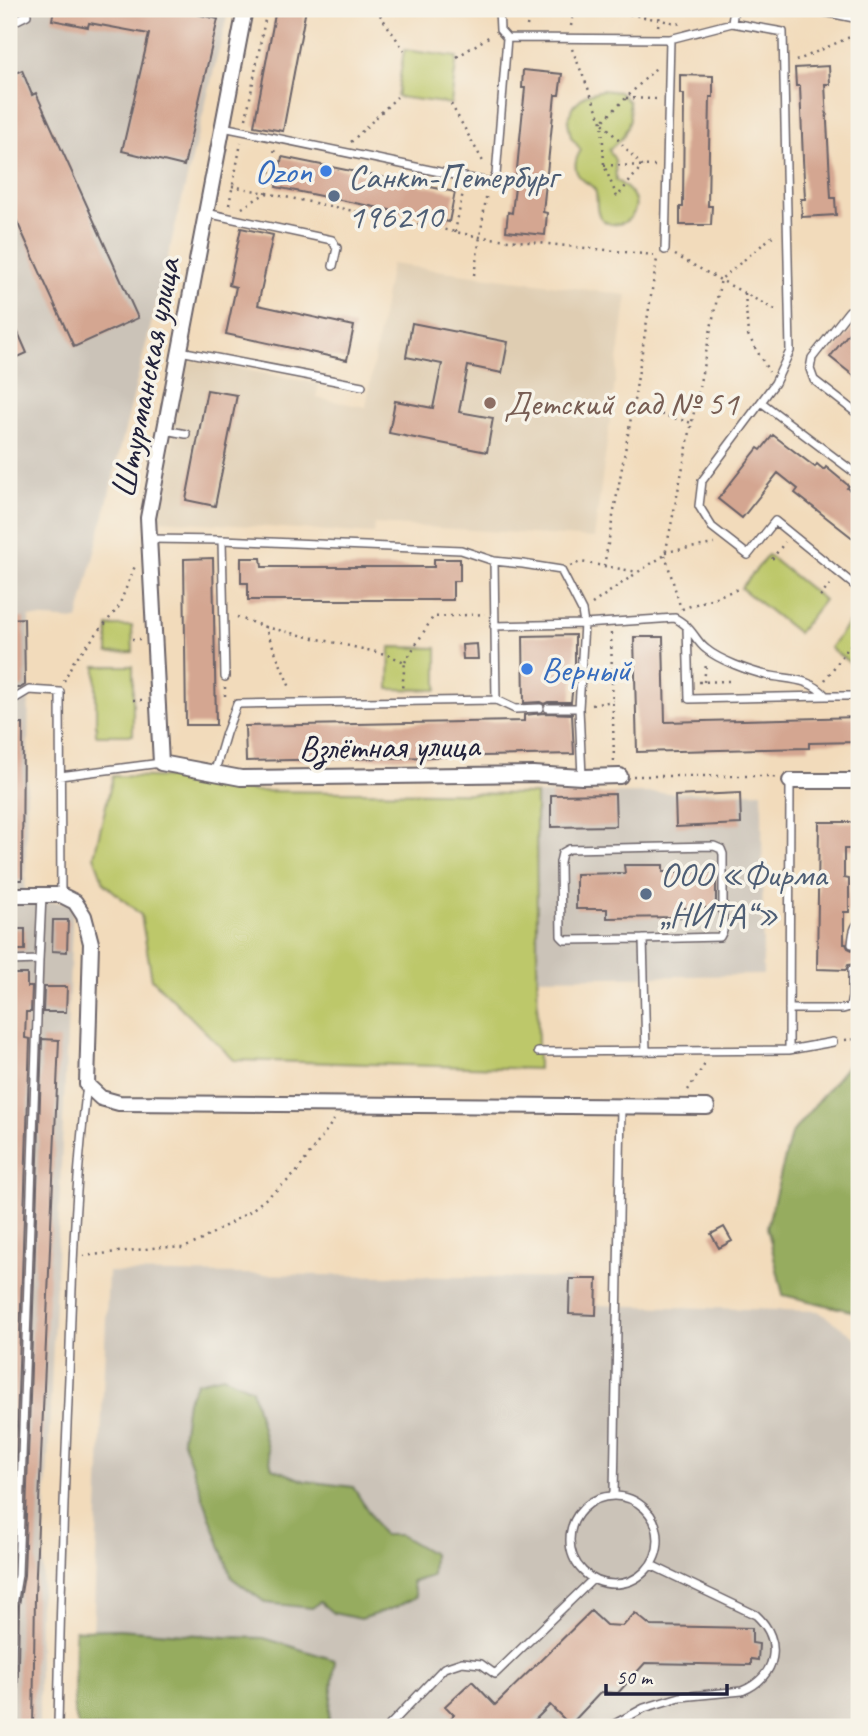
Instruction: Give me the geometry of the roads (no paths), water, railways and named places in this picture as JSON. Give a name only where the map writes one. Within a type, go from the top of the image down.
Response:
[{"type":"street","name":"Штурманская улица","points":[[160,763],[148,518],[245,9]]},
{"type":"street","name":"Взлётная улица","points":[[160,763],[241,778],[533,774],[617,776]]},
{"type":"street","points":[[790,781],[859,781]]},
{"type":"street","points":[[9,895],[61,895],[75,902],[85,916],[91,943],[87,1085],[101,1098],[119,1103],[707,1107]]},
{"type":"lane","points":[[9,24],[27,15],[26,9]]},
{"type":"lane","points":[[223,127],[488,182],[493,180],[496,175],[507,38],[500,30],[499,9]]},
{"type":"lane","points":[[732,23],[734,9]]},
{"type":"lane","points":[[809,9],[859,19]]},
{"type":"lane","points":[[507,38],[670,39],[732,23],[783,32],[790,351],[775,383],[702,481],[699,506],[712,527],[748,555],[775,521],[859,589]]},
{"type":"lane","points":[[665,250],[670,39]]},
{"type":"lane","points":[[206,213],[332,240],[337,248],[332,266]]},
{"type":"lane","points":[[849,311],[811,358],[810,369],[814,380],[859,415]]},
{"type":"lane","points":[[180,351],[362,386]]},
{"type":"lane","points":[[761,402],[859,476]]},
{"type":"lane","points":[[165,430],[186,434]]},
{"type":"lane","points":[[149,539],[461,550],[494,561],[561,570],[582,611],[584,624],[579,708],[582,776]]},
{"type":"lane","points":[[222,540],[225,677]]},
{"type":"lane","points":[[494,561],[496,700]]},
{"type":"lane","points":[[494,626],[675,618],[687,627],[708,651],[764,675],[801,680],[818,688],[826,696]]},
{"type":"lane","points":[[687,627],[689,699],[859,696]]},
{"type":"lane","points":[[9,702],[29,690],[60,692],[61,895]]},
{"type":"lane","points":[[214,774],[237,704],[496,700],[515,709],[579,708]]},
{"type":"lane","points":[[60,775],[160,763]]},
{"type":"lane","points":[[789,1050],[790,781]]},
{"type":"lane","points":[[714,846],[721,849],[723,931],[720,937],[643,939],[565,940],[561,936],[562,853],[569,849],[714,846]]},
{"type":"lane","points":[[10,1727],[11,1605],[18,1575],[43,895]]},
{"type":"lane","points":[[852,944],[856,925],[859,923]]},
{"type":"lane","points":[[643,939],[646,1052]]},
{"type":"lane","points":[[9,961],[39,960]]},
{"type":"lane","points":[[789,1009],[850,1007],[852,970]]},
{"type":"lane","points":[[538,1052],[789,1050],[833,1042]]},
{"type":"lane","points":[[58,1727],[73,1256],[87,1085]]},
{"type":"lane","points":[[614,1495],[621,1107]]},
{"type":"lane","points":[[614,1495],[635,1500],[650,1514],[658,1534],[656,1556],[651,1565],[635,1579],[625,1583],[603,1583],[584,1573],[577,1565],[570,1545],[572,1524],[577,1515],[593,1500],[603,1497],[614,1495]]},
{"type":"lane","points":[[609,1727],[644,1708],[680,1697],[742,1691],[760,1681],[771,1664],[771,1636],[768,1628],[756,1615],[651,1565]]},
{"type":"lane","points":[[388,1727],[444,1668],[462,1662],[481,1664],[495,1674],[593,1579]]},
{"type":"place","name":"Ozon","points":[[326,171]]},
{"type":"place","name":"Санкт-Петербург 196210","points":[[334,196]]},
{"type":"place","name":"Детский сад № 51","points":[[490,403]]},
{"type":"place","name":"Верный","points":[[527,669]]},
{"type":"place","name":"ООО «Фирма „НИТА“»","points":[[646,894]]}]
